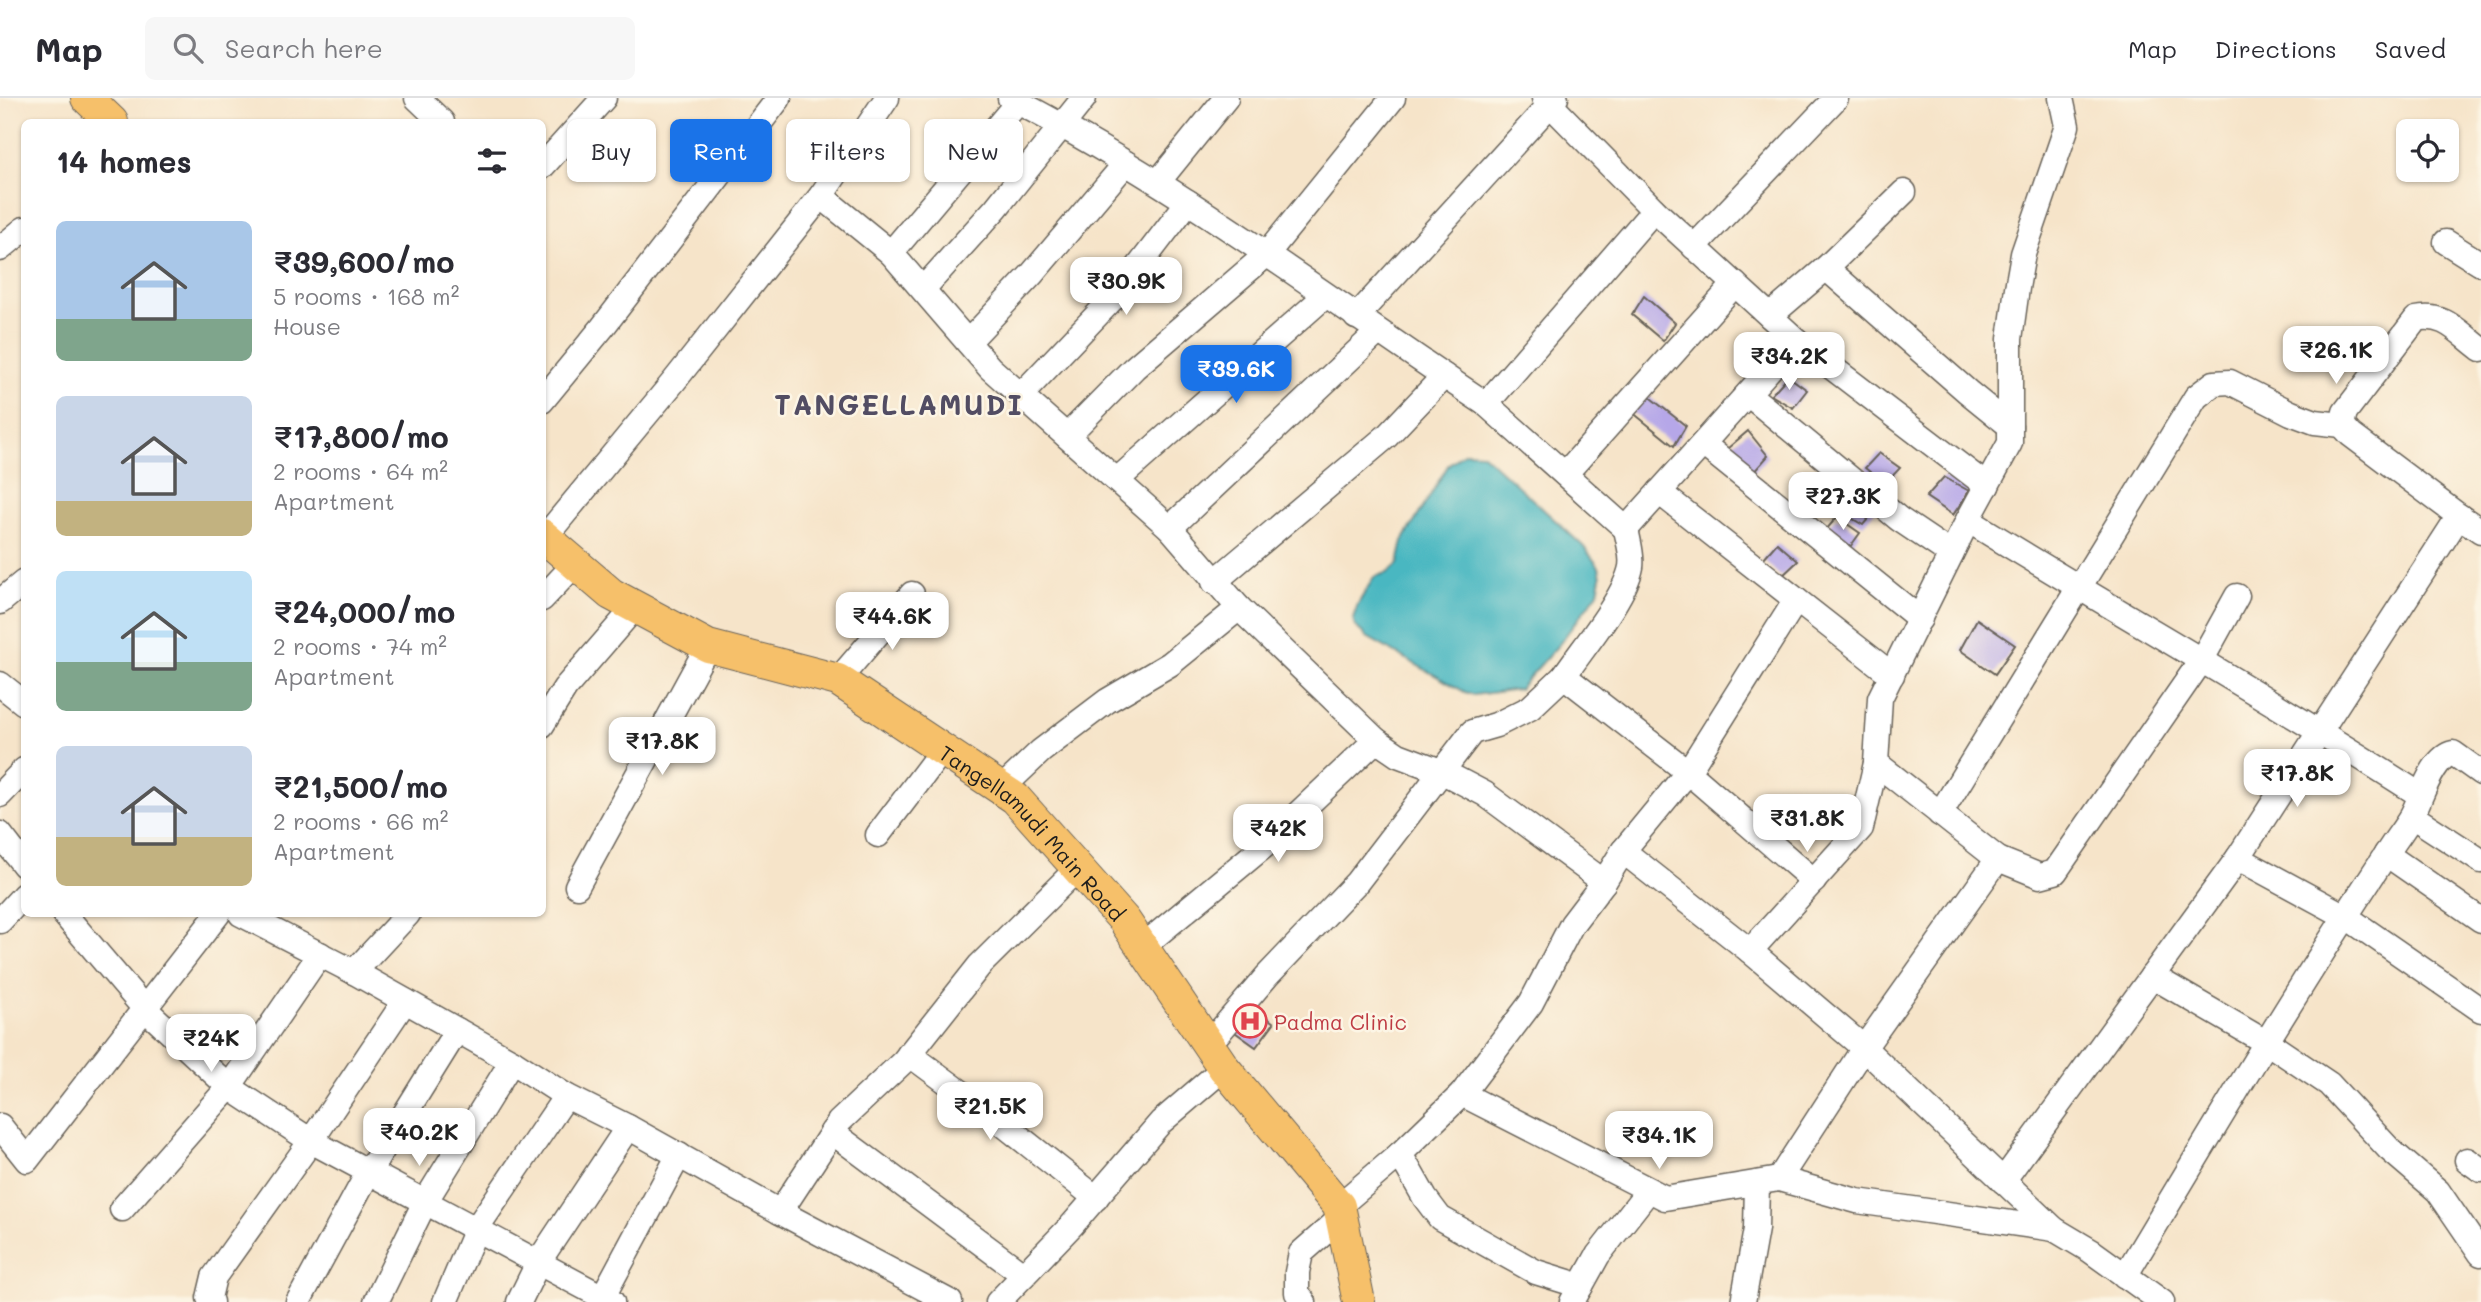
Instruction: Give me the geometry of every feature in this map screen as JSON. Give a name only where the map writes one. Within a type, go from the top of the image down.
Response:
[{"type":"main road","points":[[87,98],[109,119]]},
{"type":"main road","name":"Tangellamudi Main Road","points":[[546,538],[611,594],[708,646],[838,680],[1015,798],[1124,920],[1216,1056],[1341,1211],[1359,1302]]},
{"type":"street","points":[[546,163],[604,98]]},
{"type":"street","points":[[546,396],[602,328],[779,98]]},
{"type":"street","points":[[546,534],[675,380],[821,196],[887,98]]},
{"type":"street","points":[[923,289],[996,208],[1084,98]]},
{"type":"street","points":[[1158,183],[1226,98]]},
{"type":"street","points":[[1067,436],[1134,368],[1266,255],[1393,98]]},
{"type":"street","points":[[1694,247],[1836,98]]},
{"type":"street","points":[[1750,951],[1861,828],[1876,763],[1880,698],[1968,520],[2010,443],[2010,338],[2017,288],[2023,254],[2067,126],[2061,98]]},
{"type":"street","points":[[891,253],[1014,100],[1064,125],[1188,202],[1486,404],[1626,529],[1631,566],[1615,601],[1564,676],[1530,708],[1496,725],[1472,732],[1357,883],[1267,976],[1216,1056],[1096,1198],[998,1302]]},
{"type":"street","points":[[1356,317],[1550,100],[1654,210],[1796,340],[1987,486]]},
{"type":"street","points":[[968,342],[1032,274],[1126,163]]},
{"type":"street","points":[[1770,316],[1826,268],[1904,192]]},
{"type":"street","points":[[821,196],[891,253],[990,368],[1170,528],[1239,608],[1376,740],[1398,755],[1443,772],[1485,794],[1604,882]]},
{"type":"street","points":[[1021,395],[1119,292],[1188,202]]},
{"type":"street","points":[[1486,404],[1654,210]]},
{"type":"street","points":[[0,249],[21,232]]},
{"type":"street","points":[[2446,242],[2481,264]]},
{"type":"street","points":[[1826,268],[2010,426]]},
{"type":"street","points":[[1565,474],[1735,284]]},
{"type":"street","points":[[1117,480],[1325,296]]},
{"type":"street","points":[[2342,425],[2345,412],[2416,319],[2431,316],[2444,321],[2481,349]]},
{"type":"street","points":[[1170,528],[1378,332]]},
{"type":"street","points":[[1626,529],[1796,340]]},
{"type":"street","points":[[1214,582],[1387,436],[1444,376]]},
{"type":"street","points":[[1940,814],[2196,397],[2214,383],[2230,383],[2315,422],[2342,425],[2382,460],[2481,531]]},
{"type":"street","points":[[1748,394],[1899,519],[1951,554]]},
{"type":"street","points":[[1703,444],[1920,618]]},
{"type":"street","points":[[1659,492],[1892,675]]},
{"type":"street","points":[[2003,1181],[2238,858],[2459,516]]},
{"type":"street","points":[[1968,520],[2321,731],[2416,805],[2481,862]]},
{"type":"street","points":[[546,595],[576,563]]},
{"type":"street","points":[[0,602],[21,584]]},
{"type":"street","points":[[838,680],[912,594]]},
{"type":"street","points":[[1876,763],[1998,859],[2040,876],[2055,872],[2201,661],[2237,596]]},
{"type":"street","points":[[1304,1302],[1297,1293],[1301,1253],[1462,1094],[1531,1003],[1572,924],[1604,882],[1623,851],[1688,772],[1796,600]]},
{"type":"street","points":[[546,718],[565,688],[635,607]]},
{"type":"street","points":[[1002,789],[1041,751],[1107,701],[1170,664],[1239,608]]},
{"type":"street","points":[[577,886],[708,646]]},
{"type":"street","points":[[1564,676],[1688,772],[1814,881]]},
{"type":"street","points":[[0,684],[21,701]]},
{"type":"street","points":[[1142,947],[1264,846],[1376,740]]},
{"type":"street","points":[[878,835],[943,749]]},
{"type":"street","points":[[2125,1276],[2266,1042],[2386,855],[2442,758],[2453,753],[2480,772]]},
{"type":"street","points":[[0,795],[21,773]]},
{"type":"street","points":[[0,834],[21,861]]},
{"type":"street","points":[[1623,851],[1750,951],[1864,1048],[2054,1229],[2091,1251],[2162,1302]]},
{"type":"street","points":[[2386,855],[2481,919]]},
{"type":"street","points":[[2238,858],[2345,916],[2481,1010]]},
{"type":"street","points":[[1743,1302],[1768,1181],[1998,859]]},
{"type":"street","points":[[780,1212],[839,1122],[909,1054],[980,965],[1078,868]]},
{"type":"street","points":[[0,921],[21,898]]},
{"type":"street","points":[[67,917],[144,1008],[229,1087],[311,1141],[539,1261],[605,1300],[679,1155]]},
{"type":"street","points":[[0,1126],[27,1160],[216,917]]},
{"type":"street","points":[[247,917],[355,972],[512,1061],[566,1096],[950,1302]]},
{"type":"street","points":[[355,972],[405,917]]},
{"type":"street","points":[[122,1209],[229,1087],[320,954]]},
{"type":"street","points":[[2152,976],[2266,1042],[2329,1084],[2389,1149],[2438,1191],[2481,1254]]},
{"type":"street","points":[[211,1302],[209,1298],[214,1277],[311,1141],[405,1001]]},
{"type":"street","points":[[298,1302],[368,1173],[457,1030]]},
{"type":"street","points":[[909,1054],[1096,1198]]},
{"type":"street","points":[[376,1302],[425,1202],[512,1061]]},
{"type":"street","points":[[1462,1094],[1665,1198],[1768,1181],[1857,1201],[2054,1229]]},
{"type":"street","points":[[445,1302],[476,1229],[566,1096]]},
{"type":"street","points":[[519,1302],[539,1261],[628,1127]]},
{"type":"street","points":[[832,1132],[1024,1275]]},
{"type":"street","points":[[1400,1154],[1425,1198],[1440,1218],[1576,1294],[1598,1255],[1648,1191]]},
{"type":"water","points":[[1465,452],[1482,453],[1583,546],[1599,567],[1601,577],[1598,592],[1560,643],[1519,689],[1474,695],[1367,637],[1355,626],[1353,618],[1374,577],[1389,572],[1398,564],[1403,541],[1449,464]]},
{"type":"building","points":[[1644,296],[1675,323],[1663,341],[1632,315]]},
{"type":"building","points":[[1788,376],[1807,390],[1793,408],[1771,395]]},
{"type":"building","points":[[1647,395],[1686,426],[1674,446],[1632,412]]},
{"type":"building","points":[[1748,431],[1768,456],[1752,474],[1728,448]]},
{"type":"building","points":[[1879,453],[1900,468],[1885,484],[1865,468]]},
{"type":"building","points":[[1944,477],[1969,491],[1953,515],[1926,497]]},
{"type":"building","points":[[1856,496],[1875,511],[1863,525],[1843,513]]},
{"type":"building","points":[[1837,517],[1860,533],[1850,547],[1825,531]]},
{"type":"building","points":[[1777,543],[1798,561],[1781,577],[1763,559]]},
{"type":"building","points":[[1977,619],[2015,645],[1995,674],[1960,650]]},
{"type":"building","points":[[1250,1005],[1274,1023],[1256,1047],[1232,1030]]},
{"type":"place","name":"Padma Clinic","points":[[1250,1021]]},
{"type":"district","name":"TANGELLAMUDI","points":[[899,404]]}]
